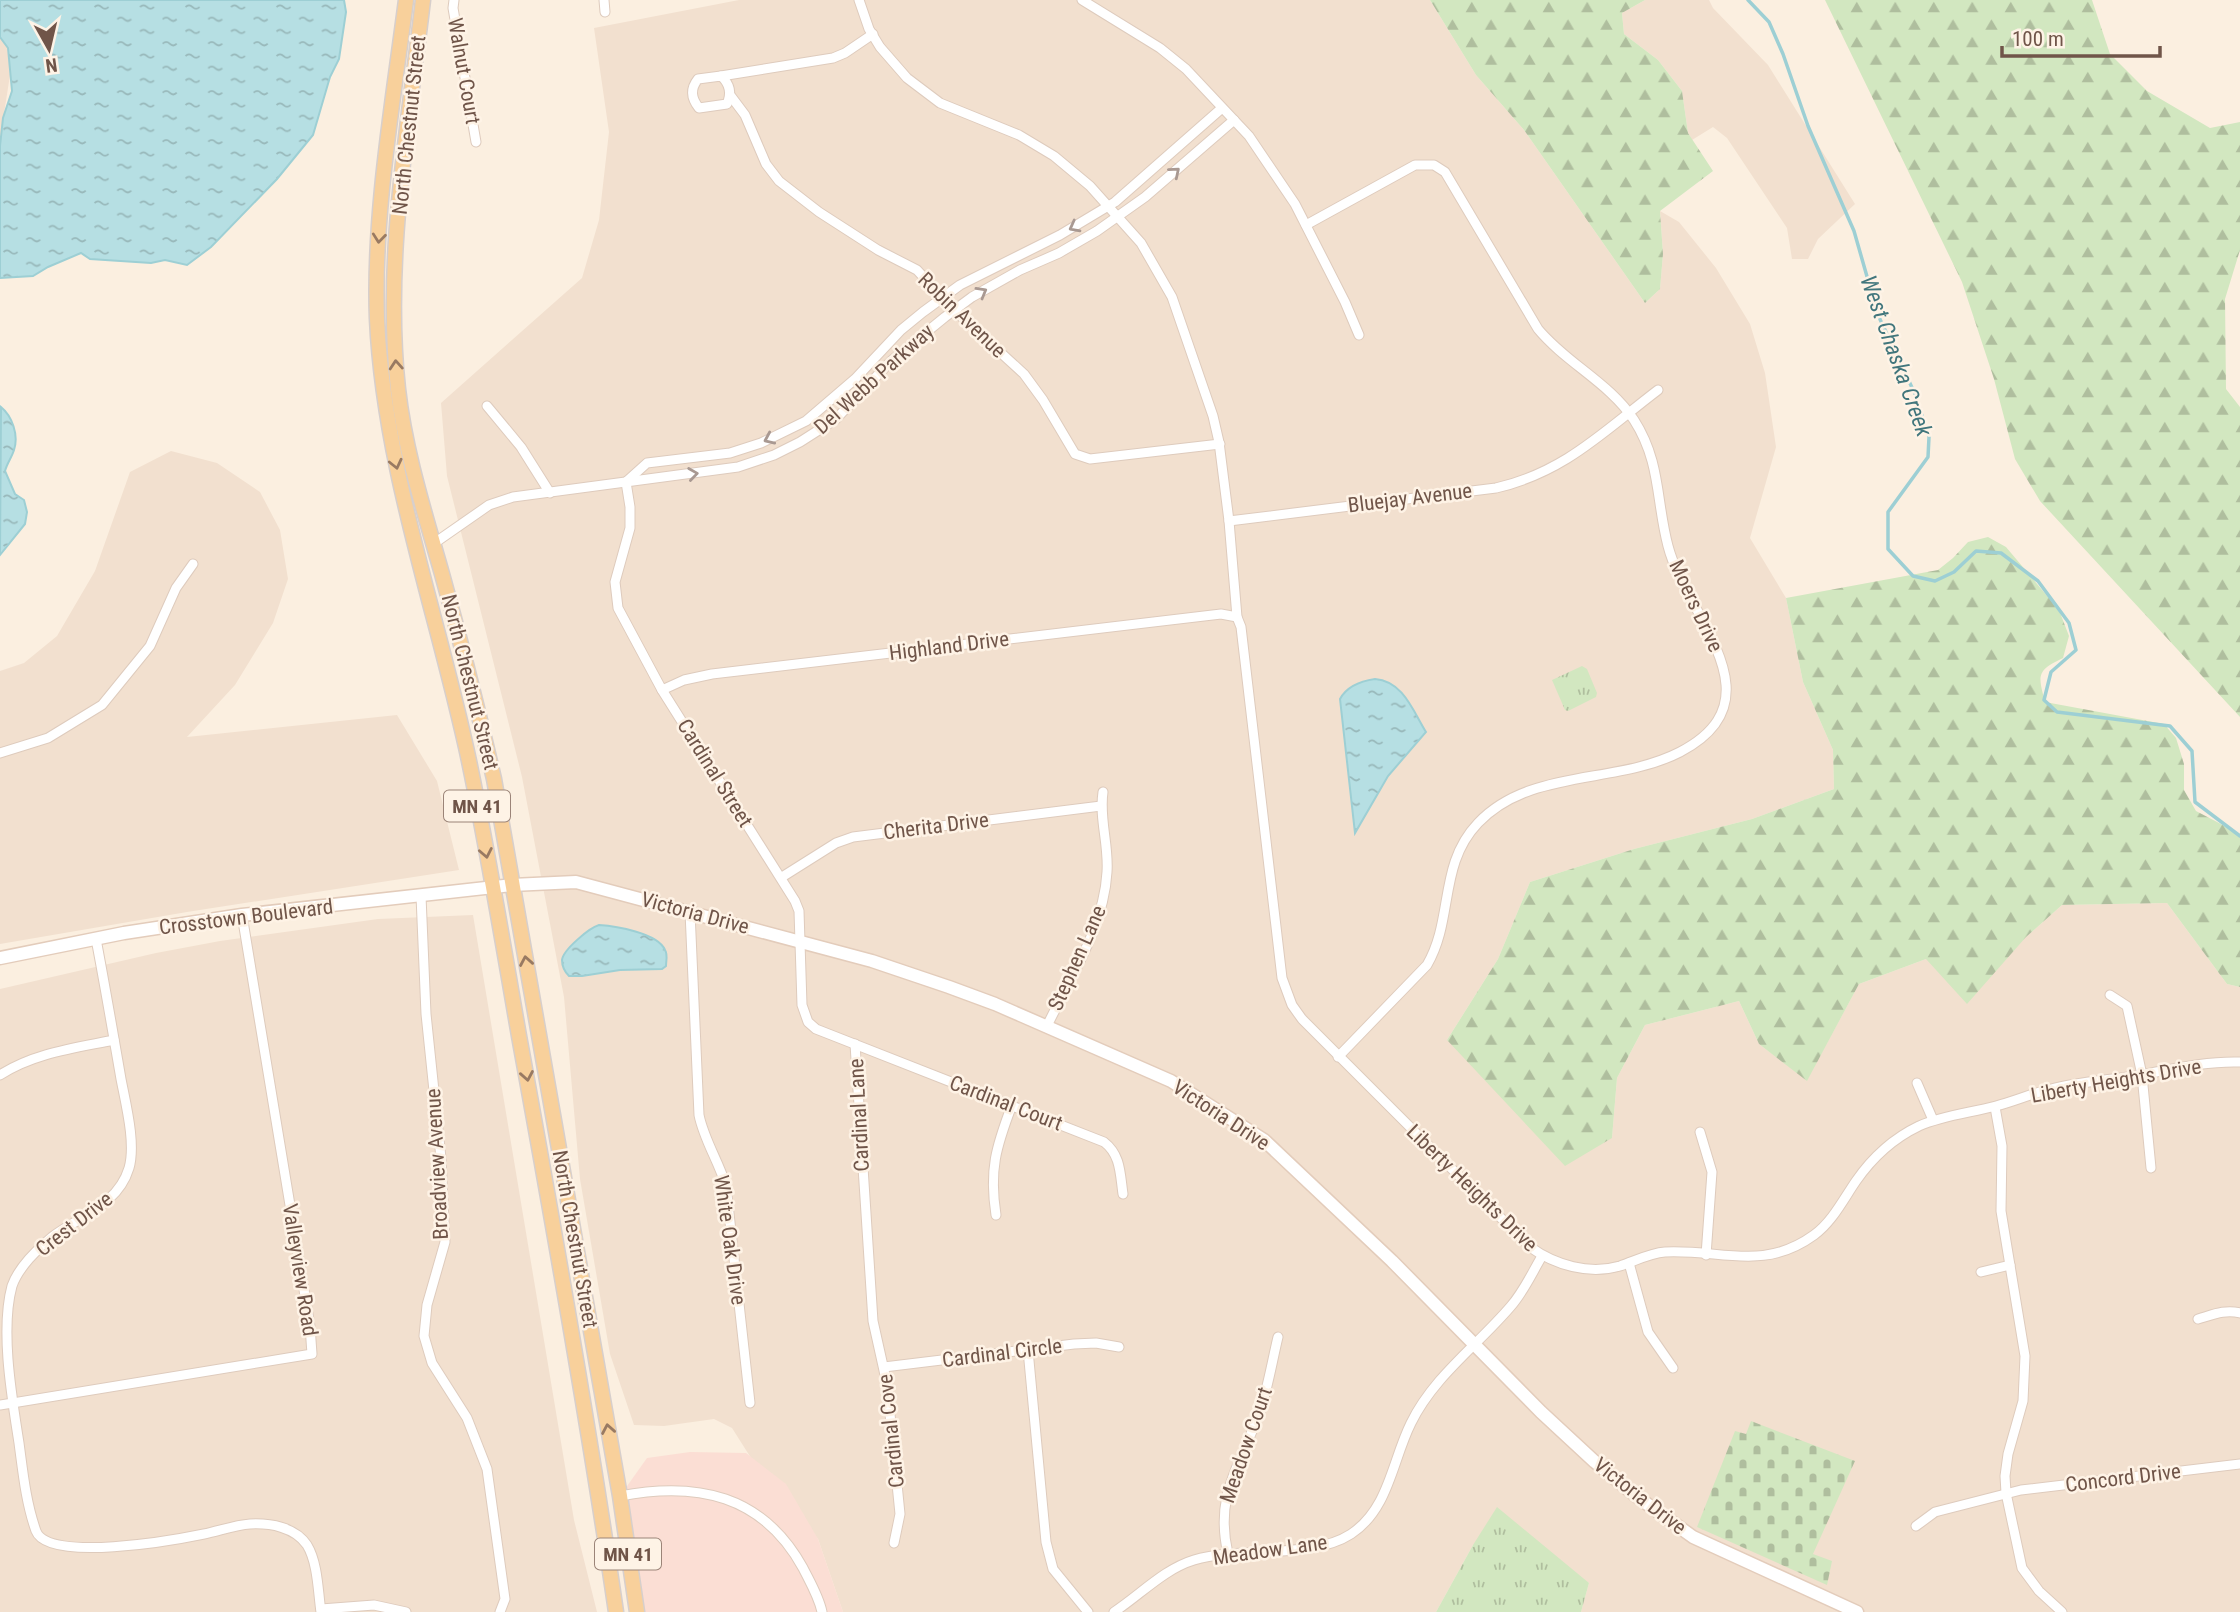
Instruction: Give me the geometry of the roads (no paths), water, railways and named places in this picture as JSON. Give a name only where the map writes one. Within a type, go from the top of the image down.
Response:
[{"type":"main road","name":"North Chestnut Street","points":[[406,0],[376,265],[382,382],[395,460],[448,670],[493,887],[567,1299],[616,1612]]},
{"type":"main road","name":"North Chestnut Street","points":[[423,0],[394,273],[398,391],[408,446],[471,677],[494,779],[620,1496],[637,1612]]},
{"type":"street","name":"Walnut Court","points":[[454,0],[453,8],[476,142]]},
{"type":"street","points":[[604,0],[605,12]]},
{"type":"street","points":[[859,0],[880,47],[907,78],[940,103],[1019,135],[1075,171],[1141,243],[1172,297],[1220,444],[1230,521],[1237,617]]},
{"type":"street","points":[[1082,0],[1160,48],[1186,69],[1250,136],[1295,204],[1359,335]]},
{"type":"street","points":[[721,76],[729,85],[727,104],[699,108],[694,102],[692,90],[698,79],[833,58],[873,34]]},
{"type":"street","name":"Robin Avenue","points":[[730,95],[745,115],[766,164],[779,181],[831,220],[878,250],[918,271],[954,310],[1024,374],[1043,400],[1066,441],[1080,457],[1090,459],[1220,444]]},
{"type":"street","name":"Del Webb Parkway","points":[[626,482],[647,463],[730,453],[761,443],[806,421],[855,379],[901,330],[960,285],[1068,230],[1108,206],[1166,159],[1222,108]]},
{"type":"street","name":"Del Webb Parkway","points":[[433,544],[489,505],[513,497],[738,467],[774,455],[800,442],[836,419],[891,361],[954,310],[1020,270],[1078,243],[1119,216],[1234,120]]},
{"type":"street","name":"Moers Drive","points":[[1306,225],[1415,165],[1438,166],[1452,181],[1538,329],[1555,348],[1613,395],[1628,413],[1651,453],[1669,549],[1718,652],[1725,672],[1726,694],[1720,717],[1704,735],[1664,760],[1525,792],[1484,817],[1464,842],[1452,869],[1442,930],[1437,948],[1427,965],[1338,1057]]},
{"type":"street","name":"Bluejay Avenue","points":[[1230,521],[1515,484],[1546,472],[1576,455],[1658,390]]},
{"type":"street","points":[[487,406],[521,447],[550,493]]},
{"type":"street","name":"Cardinal Street","points":[[626,482],[631,528],[615,582],[618,608],[662,690],[782,877],[799,911],[799,942]]},
{"type":"street","points":[[0,753],[48,738],[102,705],[150,646],[176,588],[193,564]]},
{"type":"street","name":"Highland Drive","points":[[662,690],[684,680],[712,674],[1222,614],[1237,617]]},
{"type":"street","name":"Liberty Heights Drive","points":[[1237,617],[1241,627],[1282,978],[1292,1005],[1302,1020],[1338,1057],[1542,1256],[1584,1269],[1600,1269],[1629,1263],[1663,1252],[1766,1257],[1800,1244],[1828,1223],[1858,1178],[1884,1149],[1933,1120],[1995,1107],[2052,1088],[2188,1066],[2240,1062]]},
{"type":"street","name":"Stephen Lane","points":[[1047,1026],[1103,905],[1108,871],[1101,806],[1103,792]]},
{"type":"street","name":"Cherita Drive","points":[[782,877],[836,843],[853,837],[1101,806]]},
{"type":"street","name":"Victoria Drive","points":[[493,887],[576,882],[872,961],[1047,1026],[1171,1081],[1264,1140],[1392,1261],[1541,1412],[1636,1496],[1693,1537],[1857,1612]]},
{"type":"street","name":"Crosstown Boulevard","points":[[0,958],[242,915],[493,887]]},
{"type":"street","name":"Broadview Avenue","points":[[421,896],[426,1014],[442,1158],[444,1242],[427,1305],[424,1336],[432,1363],[467,1418],[487,1469],[505,1598],[500,1612]]},
{"type":"street","name":"White Oak Drive","points":[[690,912],[699,1115],[726,1186],[750,1403]]},
{"type":"street","name":"Valleyview Road","points":[[0,1405],[312,1354],[310,1326],[242,915]]},
{"type":"street","name":"Crest Drive","points":[[96,939],[132,1157],[119,1189],[89,1215],[52,1237],[29,1259],[13,1282],[9,1301],[7,1348],[28,1507],[37,1536],[45,1542],[72,1549],[202,1535],[248,1524],[291,1529],[306,1543],[312,1555],[321,1610]]},
{"type":"street","name":"Cardinal Lane","points":[[799,942],[805,1017],[816,1029],[855,1044],[873,1321]]},
{"type":"street","points":[[2110,995],[2127,1006],[2142,1075],[2151,1168]]},
{"type":"street","points":[[0,1075],[16,1065],[51,1053],[114,1040]]},
{"type":"street","name":"Cardinal Court","points":[[855,1044],[1096,1138],[1108,1145],[1118,1160],[1123,1194]]},
{"type":"street","points":[[1917,1083],[1933,1120]]},
{"type":"street","points":[[996,1215],[992,1188],[993,1165],[1012,1105]]},
{"type":"street","points":[[1995,1107],[2002,1146],[2001,1211],[2025,1356],[2023,1401],[2008,1454],[2006,1493],[2022,1568],[2039,1591],[2062,1612]]},
{"type":"street","points":[[1700,1132],[1712,1171],[1706,1255]]},
{"type":"street","name":"Meadow Lane","points":[[1114,1612],[1174,1569],[1196,1559],[1325,1546],[1351,1534],[1375,1511],[1385,1494],[1410,1424],[1423,1403],[1474,1343],[1510,1308],[1542,1256]]},
{"type":"street","points":[[1629,1263],[1648,1332],[1673,1368]]},
{"type":"street","points":[[1981,1272],[2010,1265]]},
{"type":"street","points":[[2198,1319],[2222,1312],[2240,1313]]},
{"type":"street","name":"Cardinal Cove","points":[[873,1321],[884,1367],[900,1514],[894,1543]]},
{"type":"street","name":"Meadow Court","points":[[1228,1554],[1223,1521],[1228,1487],[1260,1412],[1278,1337]]},
{"type":"street","name":"Cardinal Circle","points":[[884,1367],[1086,1343],[1119,1347]]},
{"type":"street","points":[[1028,1350],[1046,1542],[1054,1569],[1088,1612]]},
{"type":"street","name":"Concord Drive","points":[[1916,1526],[1935,1512],[2006,1493],[2240,1464]]},
{"type":"street","points":[[620,1496],[650,1490],[702,1493],[724,1497],[755,1512],[773,1526],[791,1546],[811,1583],[822,1612]]},
{"type":"street","points":[[321,1610],[374,1605],[406,1612]]},
{"type":"water","points":[[0,0],[344,0],[346,12],[339,59],[330,77],[313,135],[277,179],[211,247],[187,265],[165,260],[151,263],[90,259],[81,253],[33,276],[0,278],[0,146],[3,118],[12,91],[8,48],[0,37]]},
{"type":"water","points":[[1,407],[11,421],[16,438],[5,471],[15,494],[24,500],[27,512],[25,524],[0,555]]},
{"type":"water","points":[[1375,679],[1385,681],[1400,691],[1426,732],[1388,776],[1355,833],[1340,699],[1355,685]]},
{"type":"water","points":[[599,925],[654,939],[666,952],[666,966],[662,969],[620,970],[569,976],[563,965],[563,956],[577,940]]},
{"type":"waterway","name":"West Chaska Creek","points":[[1748,0],[1769,22],[1783,54],[1808,126],[1854,231],[1878,315],[1915,394],[1929,437],[1928,457],[1888,512],[1888,549],[1913,576],[1935,581],[1954,572],[1976,551],[2001,553],[2038,581],[2069,623],[2076,650],[2051,672],[2044,700],[2057,712],[2170,726],[2192,751],[2195,802],[2240,836]]}]
